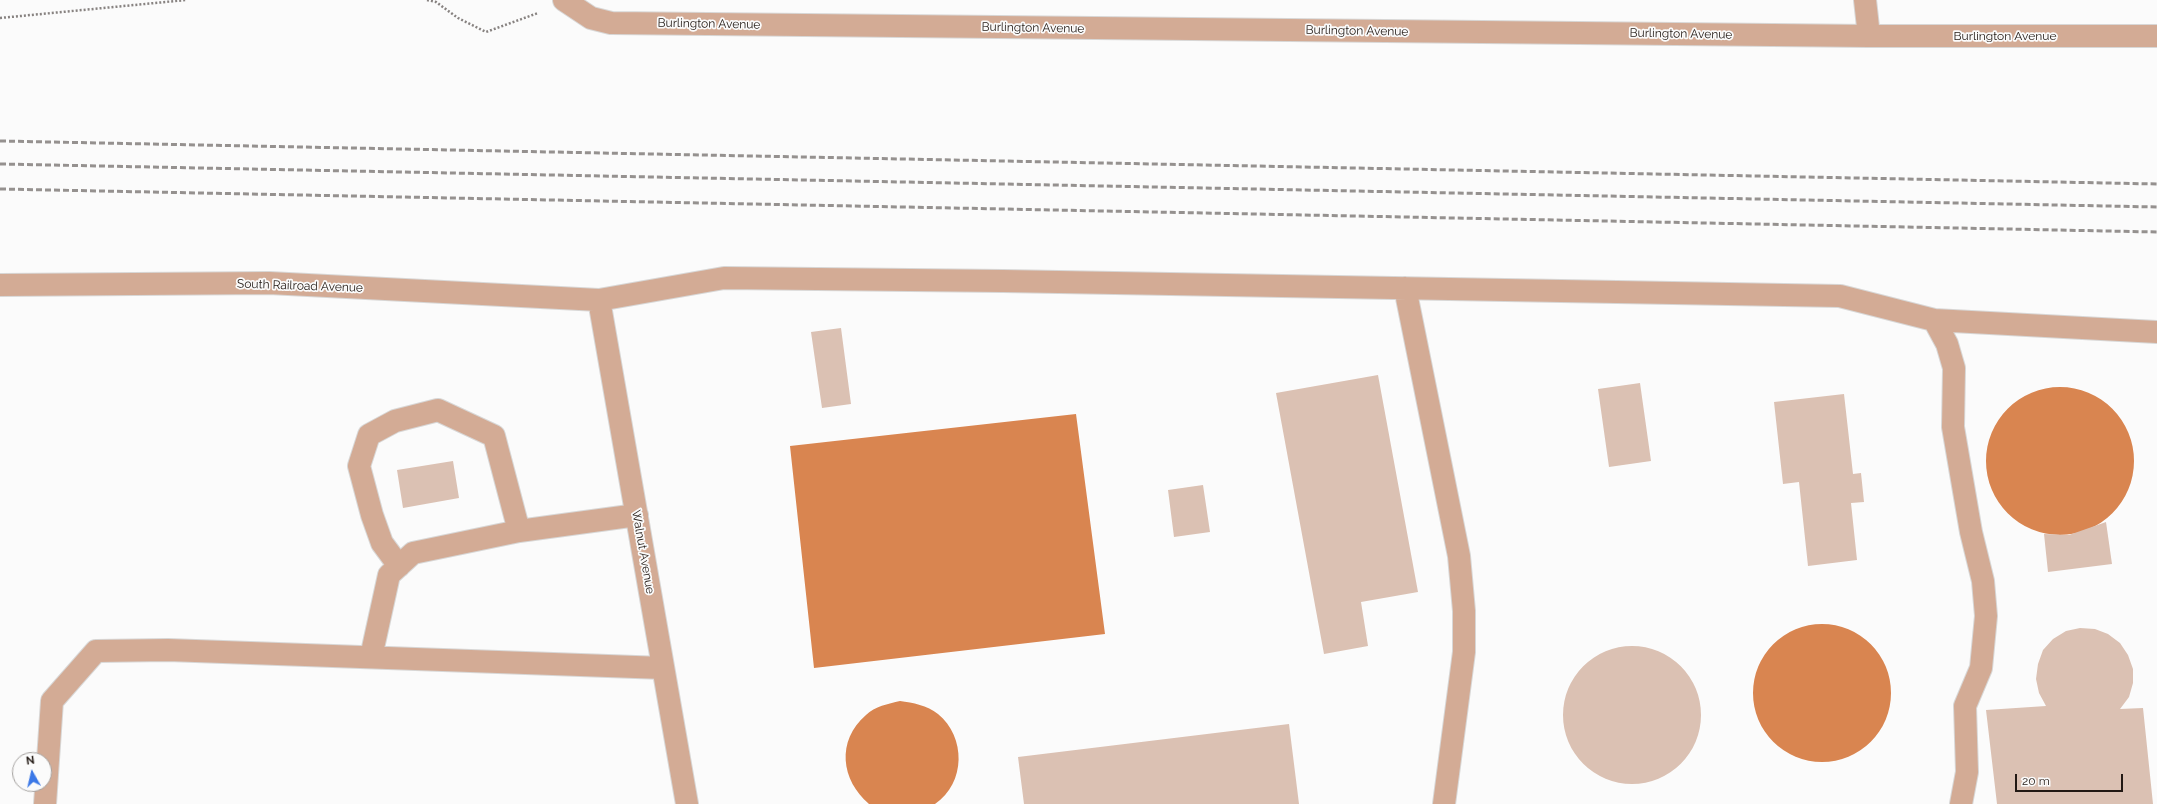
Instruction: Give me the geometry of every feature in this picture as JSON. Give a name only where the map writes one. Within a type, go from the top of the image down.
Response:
[{"type":"street","points":[[1865,0],[1869,36]]},
{"type":"street","name":"Burlington Avenue","points":[[565,1],[591,18],[611,23],[1869,36],[2157,36]]},
{"type":"street","name":"South Railroad Avenue","points":[[0,285],[269,283],[599,300],[724,278],[1840,296],[1934,320],[2157,332]]},
{"type":"street","points":[[1405,288],[1459,556],[1464,611],[1464,652],[1444,804]]},
{"type":"street","name":"Walnut Avenue","points":[[599,300],[687,804]]},
{"type":"street","points":[[1934,320],[1947,344],[1954,368],[1953,427],[1971,532],[1983,581],[1986,616],[1982,668],[1965,706],[1967,772],[1961,804]]},
{"type":"street","points":[[399,566],[382,543],[372,515],[359,466],[369,435],[395,420],[438,410],[494,436],[519,531]]},
{"type":"street","points":[[371,657],[389,575],[412,553],[519,531],[637,515]]},
{"type":"street","points":[[45,804],[52,701],[96,651],[168,650],[663,668]]},
{"type":"path","points":[[0,18],[186,0]]},
{"type":"path","points":[[427,0],[436,2],[458,18],[486,32],[521,20],[565,1]]},
{"type":"shaded area","points":[[2060,387],[2074,389],[2095,396],[2107,404],[2117,414],[2128,433],[2134,461],[2132,475],[2125,496],[2117,508],[2107,518],[2088,529],[2060,535],[2046,533],[2025,526],[2013,518],[2003,508],[1992,489],[1986,461],[1988,447],[1995,426],[2003,414],[2013,404],[2032,393]]},
{"type":"shaded area","points":[[1076,414],[1105,634],[814,668],[790,446]]},
{"type":"shaded area","points":[[1815,624],[1829,624],[1855,632],[1871,644],[1883,660],[1886,667],[1890,680],[1890,706],[1886,719],[1883,726],[1871,742],[1855,754],[1848,757],[1829,762],[1815,762],[1789,754],[1773,742],[1761,726],[1758,719],[1753,700],[1753,686],[1761,660],[1773,644],[1789,632],[1796,629]]},
{"type":"shaded area","points":[[900,701],[920,705],[934,711],[947,724],[954,735],[958,747],[959,760],[957,772],[945,795],[935,804],[869,804],[852,784],[846,760],[846,748],[856,725],[873,709]]},
{"type":"building","points":[[841,328],[851,404],[822,408],[811,332]]},
{"type":"building","points":[[1378,375],[1418,592],[1361,602],[1368,646],[1324,654],[1276,393]]},
{"type":"building","points":[[1640,383],[1651,461],[1609,467],[1598,389]]},
{"type":"building","points":[[1844,394],[1853,474],[1861,473],[1864,502],[1851,503],[1857,560],[1808,566],[1799,482],[1783,484],[1774,402]]},
{"type":"building","points":[[453,461],[459,498],[403,508],[397,470]]},
{"type":"building","points":[[1203,485],[1210,532],[1174,537],[1168,490]]},
{"type":"building","points":[[2106,522],[2112,564],[2048,572],[2044,534],[2069,535]]},
{"type":"building","points":[[2080,628],[2095,629],[2108,634],[2120,643],[2128,655],[2133,669],[2133,683],[2129,697],[2120,709],[2143,708],[2153,804],[1997,804],[1986,710],[2046,706],[2039,693],[2036,679],[2038,664],[2043,650],[2053,639],[2066,631]]},
{"type":"building","points":[[1632,646],[1652,649],[1670,658],[1681,666],[1689,677],[1698,695],[1701,715],[1698,735],[1689,753],[1681,764],[1670,772],[1652,781],[1632,784],[1612,781],[1594,772],[1583,764],[1575,753],[1566,735],[1563,715],[1566,695],[1575,677],[1583,666],[1594,658],[1612,649]]},
{"type":"building","points":[[1289,724],[1299,804],[1024,804],[1018,757]]},
{"type":"railway","points":[[0,141],[2157,184]]},
{"type":"railway","points":[[0,164],[2157,207]]},
{"type":"railway","points":[[0,189],[2157,232]]}]
